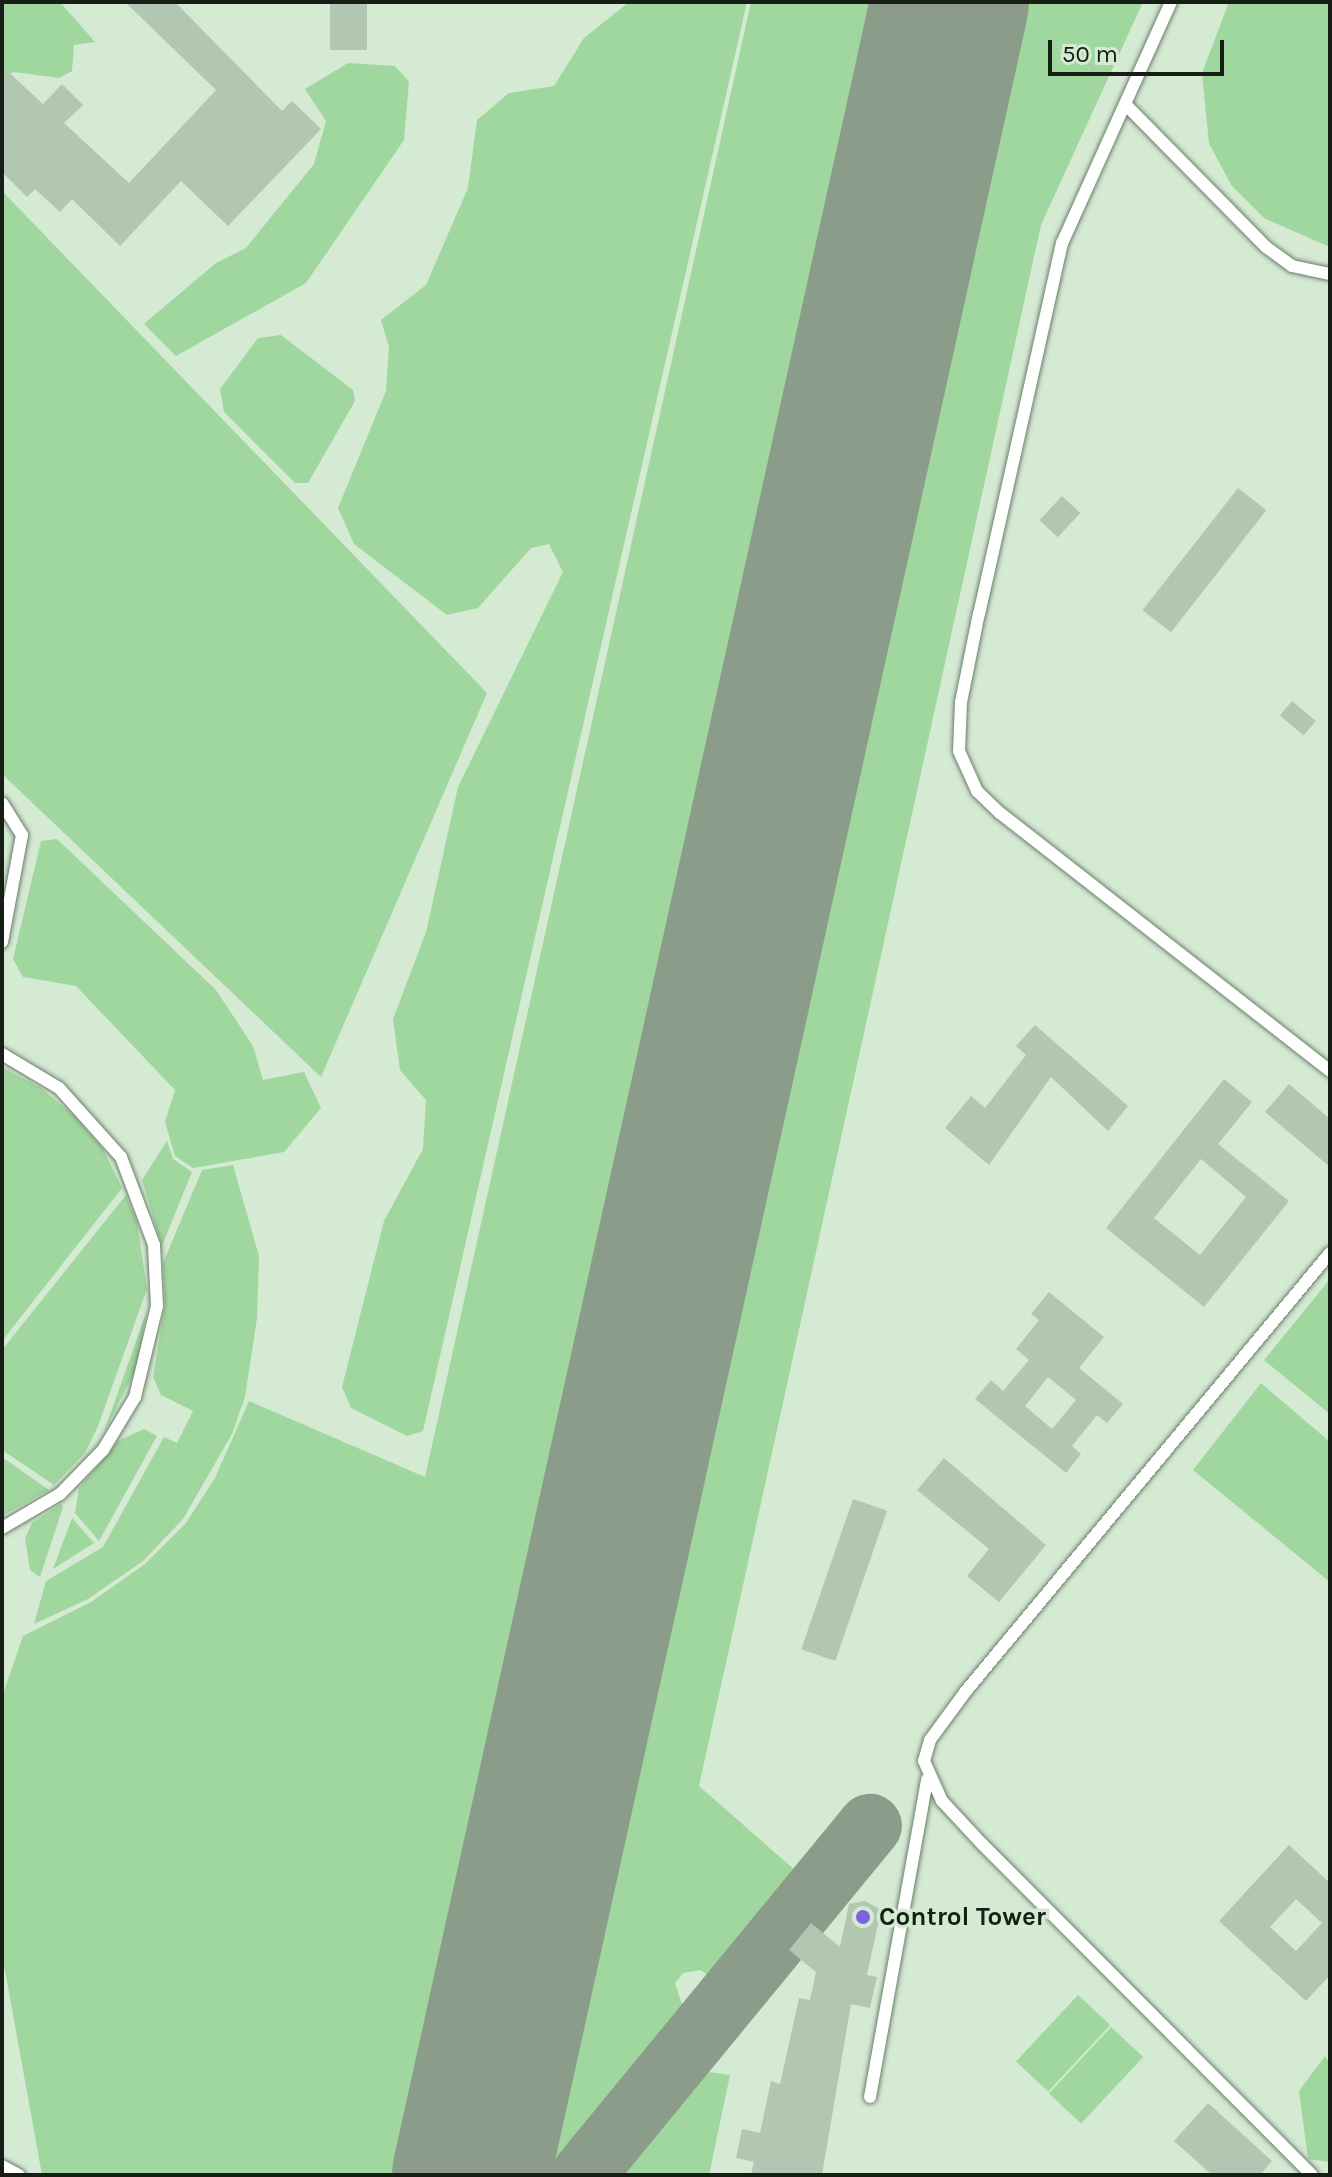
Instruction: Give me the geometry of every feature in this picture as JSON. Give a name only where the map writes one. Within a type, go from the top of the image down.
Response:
[{"type":"lane","points":[[1171,2],[1062,243],[979,613],[961,702],[959,751],[977,791],[1000,813],[1330,1071]]},
{"type":"lane","points":[[1126,105],[1266,247],[1292,266],[1330,274]]},
{"type":"lane","points":[[2,803],[22,835],[2,942]]},
{"type":"lane","points":[[2,1054],[59,1088],[121,1157],[154,1245],[157,1306],[135,1397],[103,1450],[60,1494],[2,1528]]},
{"type":"lane","points":[[870,2097],[927,1779],[924,1761],[930,1740],[966,1691],[1330,1253]]},
{"type":"lane","points":[[927,1779],[982,1844],[1312,2175]]},
{"type":"lane","points":[[2,2166],[19,2175]]},
{"type":"green space","points":[[2,2],[60,2],[95,42],[74,45],[72,71],[59,78],[14,72],[2,77]]},
{"type":"green space","points":[[629,2],[747,2],[423,1431],[407,1436],[351,1408],[342,1387],[384,1221],[423,1149],[426,1100],[400,1070],[393,1019],[426,932],[458,787],[563,572],[549,544],[531,548],[478,608],[447,615],[354,544],[338,508],[386,391],[389,347],[381,320],[426,285],[468,188],[477,120],[509,93],[554,86],[584,38]]},
{"type":"green space","points":[[751,2],[880,2],[401,2175],[42,2175],[2,1954],[2,1697],[23,1636],[91,1602],[145,1564],[186,1523],[215,1478],[249,1401],[425,1477]]},
{"type":"green space","points":[[1009,2],[1143,2],[1041,225],[699,1786],[805,1879],[724,1984],[700,1970],[683,1973],[675,1983],[688,2023],[565,2175],[529,2175]]},
{"type":"green space","points":[[1229,2],[1330,2],[1330,247],[1264,218],[1231,185],[1209,143],[1202,73]]},
{"type":"green space","points":[[348,63],[395,66],[409,82],[404,140],[306,283],[176,356],[144,324],[216,263],[246,248],[314,164],[326,121],[305,89]]},
{"type":"green space","points":[[2,191],[487,693],[321,1077],[2,774]]},
{"type":"green space","points":[[281,335],[353,390],[355,401],[308,483],[295,483],[224,412],[220,389],[258,338]]},
{"type":"green space","points":[[57,839],[216,990],[253,1046],[263,1080],[304,1072],[321,1108],[284,1152],[193,1168],[175,1156],[165,1122],[175,1090],[76,986],[23,977],[13,959],[41,841]]},
{"type":"green space","points":[[2,1067],[41,1088],[74,1116],[103,1149],[122,1188],[2,1341]]},
{"type":"green space","points":[[167,1141],[173,1159],[192,1172],[162,1246],[142,1180]]},
{"type":"green space","points":[[233,1165],[259,1256],[257,1318],[245,1397],[232,1434],[183,1519],[143,1561],[88,1599],[34,1624],[46,1581],[103,1547],[164,1437],[177,1443],[193,1411],[161,1395],[153,1377],[165,1306],[163,1263],[202,1170]]},
{"type":"green space","points":[[126,1195],[137,1222],[147,1289],[98,1426],[85,1453],[54,1485],[2,1450],[2,1350]]},
{"type":"green space","points":[[1330,1279],[1330,1414],[1264,1360]]},
{"type":"green space","points":[[146,1313],[137,1367],[104,1432]]},
{"type":"green space","points":[[1261,1383],[1330,1442],[1330,1582],[1193,1470]]},
{"type":"green space","points":[[144,1429],[157,1436],[99,1541],[75,1513],[79,1488],[118,1441]]},
{"type":"green space","points":[[2,1457],[49,1490],[2,1516]]},
{"type":"green space","points":[[61,1504],[63,1507],[40,1577],[30,1570],[25,1538],[32,1523]]},
{"type":"green space","points":[[72,1518],[94,1543],[53,1569]]},
{"type":"green space","points":[[1078,1995],[1110,2025],[1048,2092],[1016,2062]]},
{"type":"green space","points":[[1111,2027],[1143,2057],[1081,2124],[1049,2094]]},
{"type":"green space","points":[[1325,2056],[1330,2064],[1330,2162],[1308,2159],[1299,2091]]},
{"type":"green space","points":[[688,2069],[730,2075],[709,2175],[602,2175]]},
{"type":"building","points":[[125,2],[175,2],[282,111],[292,101],[321,129],[228,226],[181,181],[120,246],[72,199],[60,212],[35,189],[27,197],[2,172],[2,66],[43,104],[62,84],[83,105],[64,123],[129,183],[216,90]]},
{"type":"building","points":[[330,2],[367,2],[367,50],[330,50]]},
{"type":"building","points":[[1238,488],[1266,510],[1171,632],[1143,610]]},
{"type":"building","points":[[1062,496],[1080,513],[1058,537],[1039,520]]},
{"type":"building","points":[[1292,701],[1316,721],[1304,735],[1280,716]]},
{"type":"building","points":[[1035,1025],[1128,1106],[1108,1131],[1051,1077],[989,1165],[945,1128],[971,1096],[985,1108],[1026,1055],[1016,1046]]},
{"type":"building","points":[[1224,1079],[1252,1102],[1218,1144],[1289,1201],[1204,1307],[1106,1228]],"holes":[[[1201,1159],[1246,1197],[1200,1255],[1154,1218]]]},
{"type":"building","points":[[1289,1084],[1330,1119],[1330,1167],[1265,1112]]},
{"type":"building","points":[[1049,1292],[1104,1337],[1079,1368],[1123,1404],[1107,1423],[1097,1415],[1072,1446],[1081,1454],[1066,1473],[975,1399],[991,1380],[1003,1391],[1029,1360],[1016,1349],[1039,1320],[1031,1314]],"holes":[[[1048,1377],[1076,1400],[1052,1429],[1025,1406]]]},
{"type":"building","points":[[944,1458],[1046,1545],[999,1602],[967,1576],[989,1549],[917,1490]]},
{"type":"building","points":[[853,1499],[887,1511],[835,1661],[801,1649]]},
{"type":"building","points":[[1289,1845],[1330,1883],[1330,1975],[1306,2001],[1219,1921]],"holes":[[[1296,1899],[1322,1923],[1296,1951],[1270,1927]]]},
{"type":"building","points":[[865,1901],[881,1910],[867,1975],[877,1977],[870,2008],[851,2004],[822,2175],[751,2175],[754,2162],[736,2158],[742,2129],[760,2133],[771,2081],[780,2084],[799,1998],[810,2000],[816,1972],[789,1950],[811,1923],[840,1947],[849,1904]]},
{"type":"building","points":[[1208,2103],[1272,2161],[1260,2175],[1212,2175],[1174,2141]]},
{"type":"taxiway","points":[[583,2175],[870,1826]]},
{"type":"runway","points":[[471,2175],[950,2]]},
{"type":"place","name":"Control Tower","points":[[863,1917]]}]
